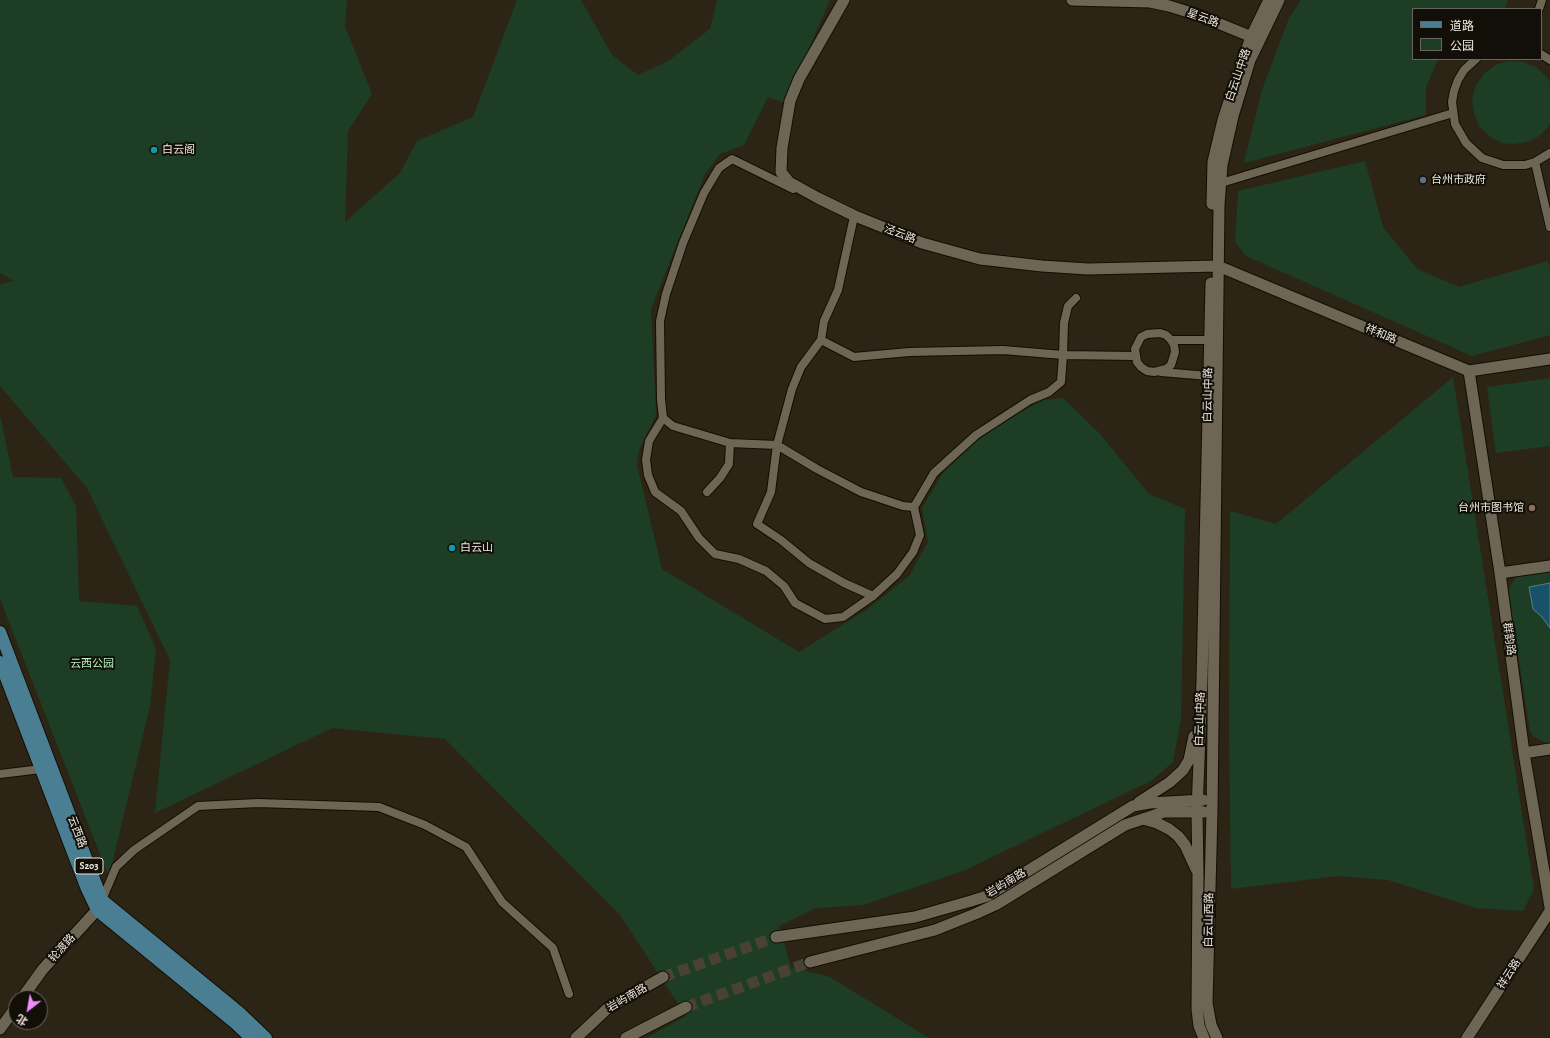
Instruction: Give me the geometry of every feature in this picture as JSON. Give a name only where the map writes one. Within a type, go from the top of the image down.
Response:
[{"type":"main road","name":"泾云路","points":[[844,0],[799,79],[790,101],[782,148],[781,172],[789,182],[854,218],[922,243],[980,259],[1042,266],[1088,269],[1215,266]]},
{"type":"main road","name":"星云路","points":[[1072,0],[1150,2],[1198,15],[1255,38]]},
{"type":"main road","name":"白云山中路","points":[[1211,800],[1215,266],[1213,162],[1223,120],[1269,0]]},
{"type":"main road","name":"白云山中路","points":[[1197,801],[1202,680],[1209,340],[1222,165],[1233,116],[1255,38],[1279,0]]},
{"type":"main road","name":"祥和路","points":[[1215,266],[1469,371]]},
{"type":"main road","points":[[1469,371],[1550,359]]},
{"type":"main road","name":"群韵路","points":[[1469,371],[1500,573],[1524,753],[1550,907]]},
{"type":"main road","points":[[1500,573],[1550,566]]},
{"type":"main road","name":"云西路","points":[[0,632],[100,905],[242,1014],[266,1038]]},
{"type":"main road","name":"云西路","points":[[0,662],[87,889],[100,905],[251,1038]]},
{"type":"main road","points":[[1133,806],[1170,782],[1183,770],[1189,760],[1202,680]]},
{"type":"main road","points":[[1524,753],[1550,749]]},
{"type":"main road","name":"岩屿南路","points":[[776,937],[916,917],[987,896],[1133,806],[1150,803],[1211,800]]},
{"type":"main road","name":"白云山西路","points":[[1211,800],[1212,812],[1207,1003],[1211,1025],[1217,1038]]},
{"type":"main road","name":"白云山西路","points":[[1197,801],[1197,1009],[1199,1026],[1204,1038]]},
{"type":"main road","name":"岩屿南路","points":[[810,962],[935,930],[975,914],[997,904],[1125,825],[1164,812],[1212,812]]},
{"type":"main road","points":[[1142,819],[1157,823],[1169,829],[1178,836],[1185,845],[1198,873]]},
{"type":"main road","name":"轮渡路","points":[[28,990],[43,969],[100,905]]},
{"type":"main road","name":"祥云路","points":[[1467,1038],[1550,911]]},
{"type":"main road","name":"岩屿南路","points":[[576,1038],[608,1008],[663,978]]},
{"type":"main road","points":[[626,1038],[686,1007]]},
{"type":"main road","points":[[0,1029],[8,1018]]},
{"type":"street","points":[[1475,60],[1464,70],[1458,80],[1452,102],[1455,124],[1462,139],[1482,158],[1503,165],[1519,166],[1535,162],[1550,153]]},
{"type":"street","points":[[1221,183],[1453,114]]},
{"type":"street","points":[[873,596],[844,583],[809,563],[781,540],[757,524],[771,492],[777,445],[792,389],[801,367],[821,340],[824,321],[838,290],[854,218],[732,159],[719,168],[704,193],[684,243],[666,294],[661,314],[661,385],[663,418],[648,441],[646,460],[648,475],[655,492],[681,510],[699,538],[715,554],[739,559],[766,570],[784,586],[795,603],[825,619],[843,617],[873,596],[897,574],[913,552],[920,535],[914,507],[934,473],[976,435],[1030,400],[1049,392],[1061,382],[1064,355],[1064,323],[1068,306],[1076,298]]},
{"type":"street","points":[[1535,162],[1550,227]]},
{"type":"street","points":[[1160,372],[1171,365],[1174,359],[1174,345],[1166,335],[1160,332],[1147,334],[1141,337],[1137,343],[1135,356],[1141,367],[1154,372],[1209,376]]},
{"type":"street","points":[[821,340],[854,356],[909,352],[1003,350],[1064,355],[1135,356]]},
{"type":"street","points":[[1171,340],[1209,340]]},
{"type":"street","points":[[663,418],[674,426],[730,443],[777,445],[817,469],[861,492],[902,506],[914,507]]},
{"type":"street","points":[[707,492],[720,478],[729,464],[730,443]]},
{"type":"street","points":[[0,774],[41,770]]},
{"type":"street","points":[[100,905],[116,867],[134,850],[198,806],[258,803],[379,807],[424,825],[466,847],[502,902],[553,948],[569,994]]},
{"type":"green space","points":[[0,0],[347,0],[345,26],[372,94],[348,131],[345,222],[400,173],[417,141],[473,117],[517,0],[581,0],[612,55],[638,75],[668,61],[710,29],[717,0],[830,0],[785,103],[768,97],[744,145],[720,154],[705,174],[651,309],[656,415],[639,450],[637,465],[662,569],[799,652],[869,608],[910,575],[928,542],[922,508],[943,473],[977,441],[1009,418],[1044,400],[1063,398],[1100,434],[1149,494],[1185,509],[1181,719],[1173,762],[1151,781],[963,871],[863,905],[816,908],[779,926],[791,967],[830,977],[929,1038],[646,1038],[686,1016],[620,915],[445,739],[332,728],[155,813],[170,660],[87,488],[0,386],[0,284],[14,281],[0,273]]},
{"type":"green space","points":[[1301,0],[1508,0],[1505,8],[1412,8],[1412,60],[1438,60],[1426,87],[1426,115],[1244,163],[1262,90],[1289,18]]},
{"type":"green space","points":[[1509,61],[1523,62],[1536,67],[1547,77],[1550,83],[1550,123],[1538,137],[1527,142],[1514,144],[1502,143],[1489,136],[1479,126],[1474,113],[1472,99],[1476,85],[1484,74],[1495,65]]},
{"type":"green space","points":[[1365,161],[1383,227],[1417,269],[1459,287],[1548,261],[1550,268],[1550,335],[1472,356],[1246,256],[1235,242],[1238,191]]},
{"type":"green space","points":[[1453,377],[1534,889],[1523,911],[1476,908],[1388,880],[1338,876],[1231,889],[1229,731],[1230,511],[1276,524]]},
{"type":"green space","points":[[1550,378],[1550,446],[1496,453],[1487,387]]},
{"type":"green space","name":"云西公园","points":[[0,415],[13,477],[61,478],[76,506],[79,601],[137,606],[156,649],[150,706],[109,877],[0,599]]},
{"type":"green space","points":[[1550,571],[1550,743],[1548,744],[1533,736],[1530,731],[1508,590],[1516,577]]},
{"type":"water","points":[[1550,583],[1550,628],[1542,617],[1533,609],[1529,587]]},
{"type":"tunnel","points":[[663,977],[776,937]]},
{"type":"tunnel","points":[[686,1007],[810,962]]},
{"type":"place","name":"白云阁","points":[[154,150]]},
{"type":"place","name":"台州市政府","points":[[1423,180]]},
{"type":"place","name":"台州市图书馆","points":[[1532,508]]},
{"type":"place","name":"白云山","points":[[452,548]]}]
